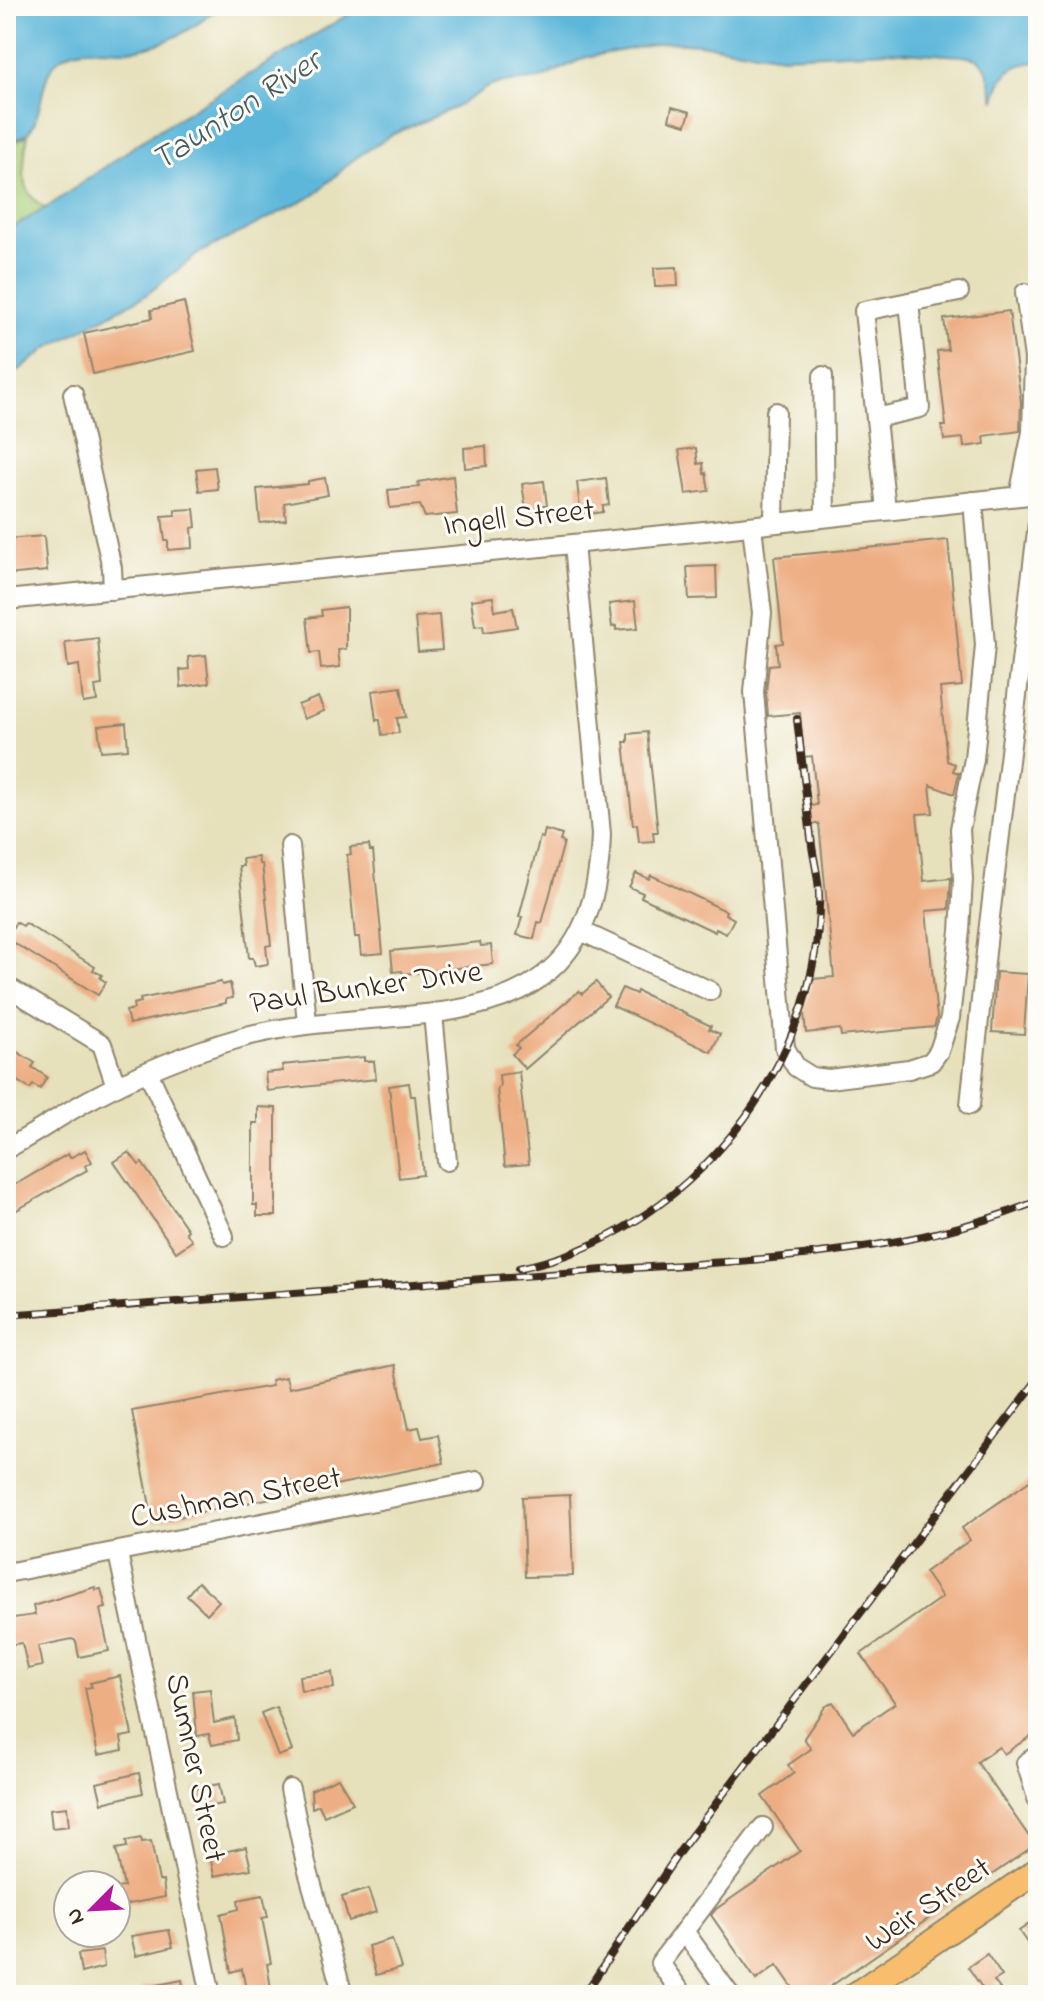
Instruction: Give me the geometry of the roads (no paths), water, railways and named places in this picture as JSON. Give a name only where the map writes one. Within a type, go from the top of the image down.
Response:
[{"type":"main road","name":"Weir Street","points":[[855,1995],[1038,1870]]},
{"type":"street","points":[[886,509],[864,311],[959,292]]},
{"type":"street","points":[[1019,496],[1032,432],[1034,358],[1025,293]]},
{"type":"street","points":[[876,418],[920,408],[909,302]]},
{"type":"street","points":[[823,376],[825,517]]},
{"type":"street","points":[[73,394],[112,568],[113,590]]},
{"type":"street","points":[[774,523],[776,412]]},
{"type":"street","name":"Ingell Street","points":[[6,600],[752,526],[1038,494]]},
{"type":"street","points":[[752,526],[762,613],[754,692],[785,1048],[796,1067],[812,1077],[864,1076],[931,1062],[939,1051],[950,1018],[963,879],[960,829],[974,759],[985,645],[973,501]]},
{"type":"street","points":[[970,1105],[1038,523]]},
{"type":"street","name":"Paul Bunker Drive","points":[[6,1149],[116,1086],[242,1037],[307,1023],[433,1014],[481,1006],[521,991],[553,967],[581,931],[600,868],[601,834],[574,544]]},
{"type":"street","points":[[290,846],[307,1023]]},
{"type":"street","points":[[581,931],[710,991]]},
{"type":"street","points":[[6,986],[102,1044],[116,1086]]},
{"type":"street","points":[[433,1014],[447,1161]]},
{"type":"street","points":[[148,1072],[224,1236]]},
{"type":"street","name":"Cushman Street","points":[[6,1573],[477,1481]]},
{"type":"street","name":"Sumner Street","points":[[118,1553],[211,1995]]},
{"type":"street","points":[[1038,1755],[1026,1763],[1038,1801]]},
{"type":"street","points":[[290,1789],[306,1864],[343,1995]]},
{"type":"street","points":[[683,1995],[660,1963],[763,1827]]},
{"type":"street","points":[[684,1931],[730,1995]]},
{"type":"water","points":[[6,6],[220,6],[189,29],[152,46],[127,50],[86,49],[62,57],[47,78],[30,131],[20,138],[6,140]]},
{"type":"water","name":"Taunton River","points":[[362,6],[1038,6],[1038,62],[1021,65],[1008,72],[995,101],[986,67],[977,59],[963,56],[887,51],[783,56],[668,42],[586,57],[540,79],[500,83],[454,108],[391,135],[353,160],[313,196],[199,253],[146,295],[48,348],[6,380],[6,231],[46,208],[152,134]]},
{"type":"railway","points":[[519,1268],[580,1249],[637,1220],[689,1180],[734,1133],[770,1079],[797,1020],[814,958],[819,894],[797,719]]},
{"type":"railway","points":[[6,1315],[818,1253],[930,1234],[985,1220],[1038,1201]]},
{"type":"railway","points":[[584,1995],[680,1851],[1038,1379]]}]
